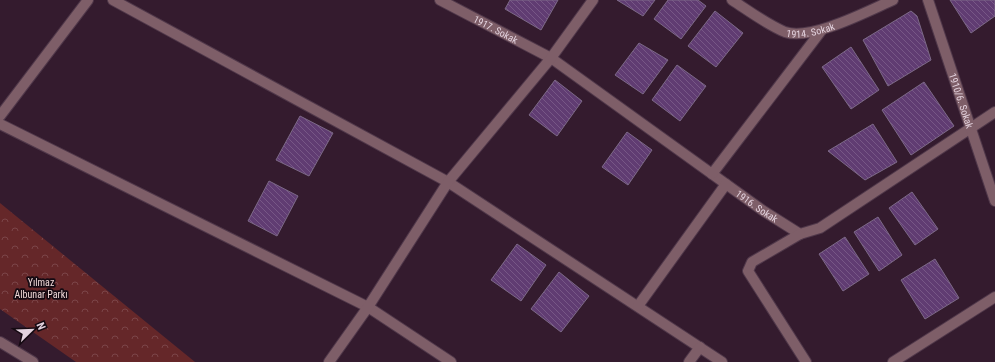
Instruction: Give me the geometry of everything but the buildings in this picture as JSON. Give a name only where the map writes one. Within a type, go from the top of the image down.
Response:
[{"type":"street","points":[[0,116],[88,0]]},
{"type":"street","points":[[113,0],[448,182],[722,362]]},
{"type":"street","name":"1917. Sokak","points":[[440,0],[551,58]]},
{"type":"street","points":[[329,362],[368,307],[448,182],[551,58],[593,0]]},
{"type":"street","name":"1914. Sokak","points":[[732,0],[786,32],[801,34],[821,31],[893,0]]},
{"type":"street","name":"1910/6. Sokak","points":[[928,0],[995,201]]},
{"type":"street","points":[[712,174],[821,31]]},
{"type":"street","name":"1916. Sokak","points":[[551,58],[762,210],[800,234]]},
{"type":"street","points":[[806,362],[748,271],[752,262],[800,234],[820,228],[995,112]]},
{"type":"street","points":[[0,124],[368,307],[451,362]]},
{"type":"street","points":[[638,306],[726,184]]},
{"type":"street","points":[[893,362],[995,297]]},
{"type":"street","points":[[0,342],[33,362]]},
{"type":"street","points":[[689,362],[700,347]]},
{"type":"green space","name":"Yılmaz Albunar Parkı","points":[[0,203],[195,362],[76,362],[0,309]]}]
